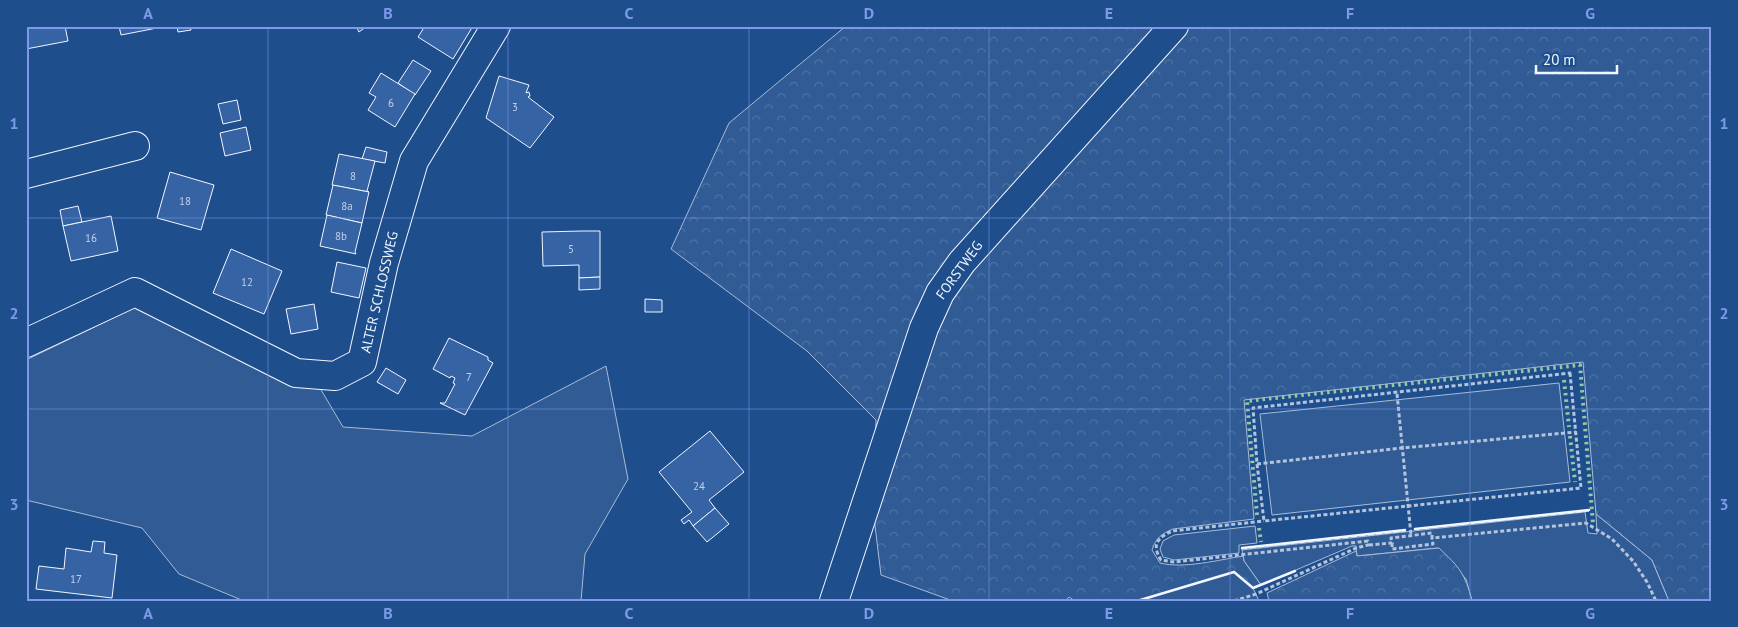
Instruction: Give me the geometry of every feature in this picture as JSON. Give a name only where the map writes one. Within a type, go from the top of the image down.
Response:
[{"type":"street","name":"ALTER SCHLOSSWEG","points":[[26,343],[135,292],[296,373],[335,376],[362,362],[384,263],[414,161],[496,26]]},
{"type":"street","name":"FORSTWEG","points":[[834,601],[924,328],[940,293],[962,262],[1174,26]]},
{"type":"street","points":[[26,174],[135,146]]},
{"type":"path","points":[[1264,521],[1253,408],[1396,394],[1570,373],[1581,488],[1172,531],[1161,537],[1157,543],[1156,551],[1161,560],[1174,562],[1368,540],[1368,546]]},
{"type":"path","points":[[1396,394],[1411,535]]},
{"type":"path","points":[[1257,464],[1576,432]]},
{"type":"path","points":[[1432,538],[1586,523],[1612,540],[1633,561],[1647,582],[1656,601]]},
{"type":"path","points":[[1432,533],[1433,544],[1392,549],[1391,538],[1411,535],[1432,533]]},
{"type":"path","points":[[1234,601],[1256,594],[1356,548],[1392,543]]},
{"type":"shaded area","points":[[142,304],[317,383],[343,427],[472,436],[606,366],[628,479],[585,554],[581,601],[244,601],[179,574],[142,528],[26,500],[26,360]]},
{"type":"shaded area","points":[[1559,383],[1570,482],[1272,515],[1260,414]]},
{"type":"shaded area","points":[[1585,512],[1588,533],[1597,534],[1596,514],[1652,560],[1669,601],[1472,601],[1466,579],[1438,548],[1357,556],[1356,546],[1352,546],[1261,585],[1244,561],[1242,550]]},
{"type":"shaded area","points":[[1255,526],[1257,543],[1239,545],[1239,553],[1174,560],[1163,557],[1160,549],[1163,541],[1174,535]]},
{"type":"shaded area","points":[[1234,572],[1253,588],[1259,601],[1137,601]]},
{"type":"green space","points":[[846,26],[1712,26],[1712,601],[1669,601],[1652,560],[1596,514],[1583,362],[1244,400],[1254,519],[1173,529],[1155,542],[1152,550],[1160,563],[1169,565],[1201,563],[1243,556],[1244,561],[1261,585],[1253,588],[1234,572],[1137,601],[1075,601],[1069,597],[1065,601],[953,601],[881,575],[873,509],[876,420],[807,351],[671,249],[729,123]]},
{"type":"green space","points":[[1439,548],[1452,560],[1464,577],[1472,601],[1269,601],[1267,593],[1356,551],[1357,556]]},
{"type":"building","points":[[26,26],[65,26],[68,41],[26,49]]},
{"type":"building","points":[[119,26],[156,26],[157,28],[121,35]]},
{"type":"building","points":[[177,26],[190,26],[191,30],[178,32]]},
{"type":"building","points":[[356,26],[367,26],[359,32]]},
{"type":"building","points":[[425,26],[473,26],[453,59],[418,37]]},
{"type":"building","points":[[413,60],[431,71],[415,95],[398,83]]},
{"type":"building","points":[[381,73],[415,94],[395,127],[368,110],[376,97],[369,93]]},
{"type":"building","points":[[499,76],[529,85],[526,93],[529,92],[530,96],[528,97],[554,117],[530,148],[486,118]]},
{"type":"building","points":[[237,100],[241,120],[223,124],[218,104]]},
{"type":"building","points":[[246,127],[251,150],[225,156],[220,133]]},
{"type":"building","points":[[366,147],[387,152],[385,163],[362,159]]},
{"type":"building","points":[[339,154],[375,161],[367,191],[369,192],[332,185]]},
{"type":"building","points":[[170,172],[214,185],[201,230],[157,218]]},
{"type":"building","points":[[333,185],[369,192],[362,223],[326,215]]},
{"type":"building","points":[[78,206],[82,222],[63,226],[60,210]]},
{"type":"building","points":[[327,215],[362,223],[356,254],[320,246]]},
{"type":"building","points":[[111,216],[118,251],[71,261],[63,226]]},
{"type":"building","points":[[600,231],[600,277],[579,278],[579,265],[543,266],[542,232]]},
{"type":"building","points":[[231,249],[282,271],[264,314],[213,293]]},
{"type":"building","points":[[337,262],[366,268],[359,298],[331,292]]},
{"type":"building","points":[[600,277],[600,289],[579,290],[579,278]]},
{"type":"building","points":[[645,299],[662,300],[662,312],[645,312]]},
{"type":"building","points":[[314,304],[318,329],[291,334],[286,309]]},
{"type":"building","points":[[449,338],[488,357],[488,360],[493,363],[465,415],[440,403],[445,403],[455,384],[453,383],[455,378],[451,376],[450,378],[433,369]]},
{"type":"building","points":[[386,368],[406,380],[398,394],[377,382]]},
{"type":"building","points":[[710,431],[744,472],[709,500],[715,508],[693,526],[689,520],[684,524],[681,520],[692,512],[659,472]]},
{"type":"building","points":[[715,508],[729,524],[707,542],[693,526]]},
{"type":"building","points":[[93,541],[105,542],[104,553],[117,555],[112,598],[36,589],[39,566],[64,569],[66,548],[91,552]]},
{"type":"hedge","points":[[1257,515],[1247,401],[1580,365],[1593,524]]},
{"type":"hedge","points":[[1564,380],[1569,427]]},
{"type":"hedge","points":[[1570,436],[1575,482]]},
{"type":"hedge","points":[[1259,528],[1261,542]]},
{"type":"fence","points":[[1415,529],[1589,511]]},
{"type":"fence","points":[[1241,549],[1406,531]]},
{"type":"wall","points":[[1415,529],[1589,510]]},
{"type":"wall","points":[[1242,548],[1405,530]]},
{"type":"wall","points":[[1137,601],[1234,572],[1253,588],[1295,571]]}]
